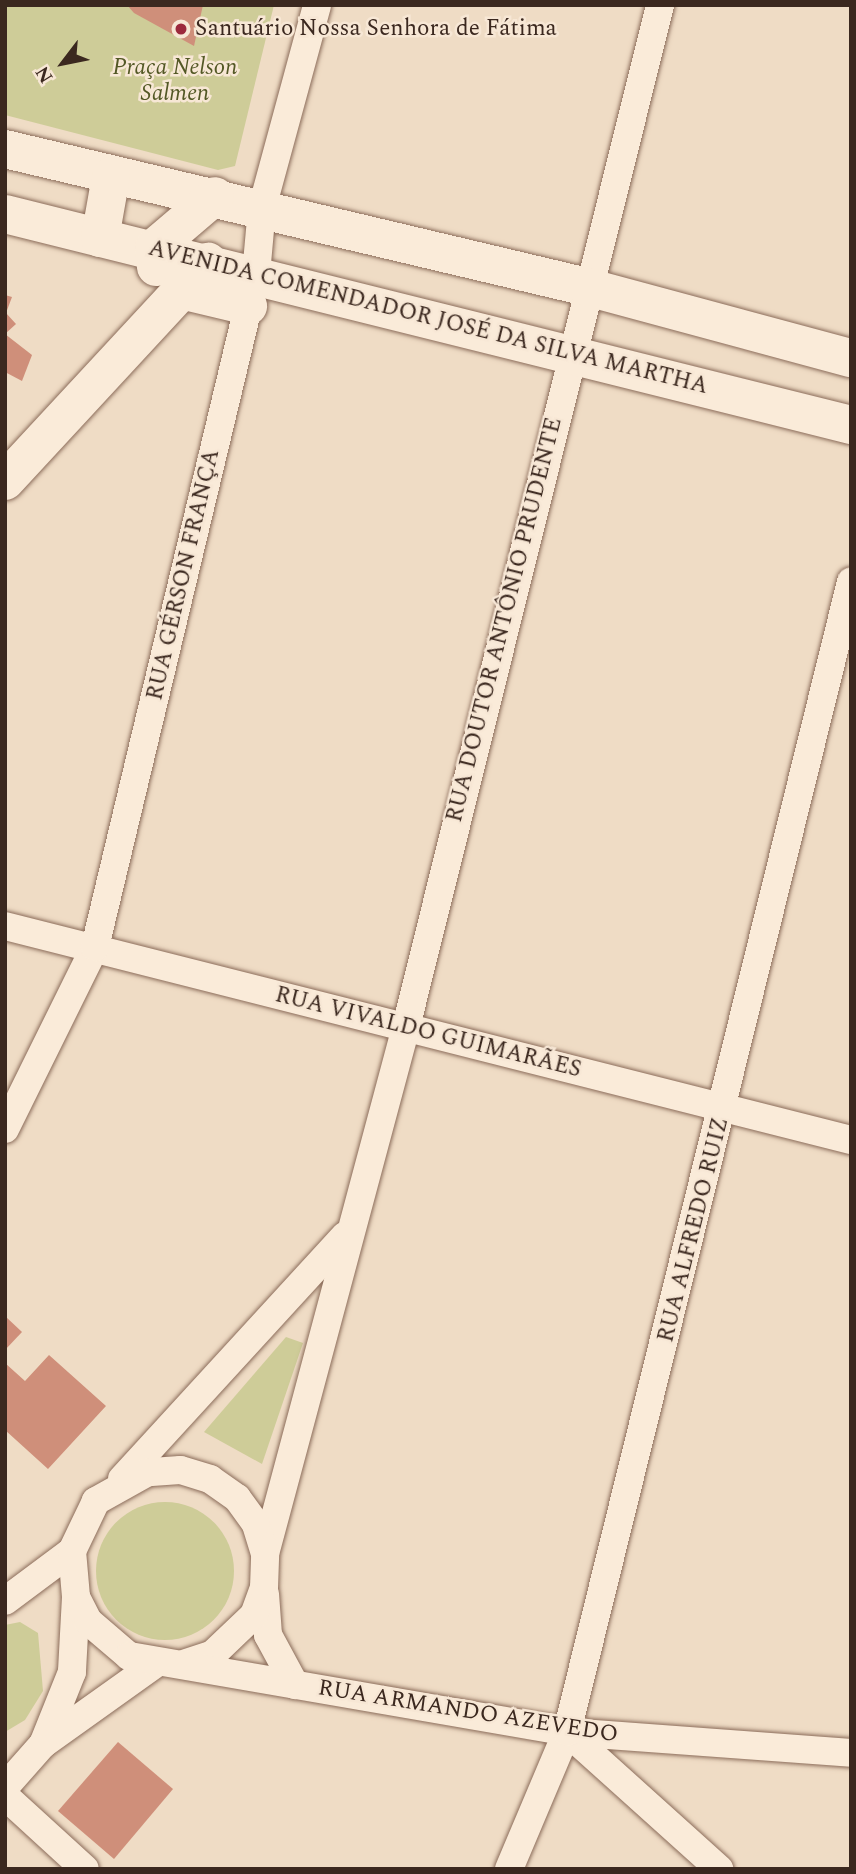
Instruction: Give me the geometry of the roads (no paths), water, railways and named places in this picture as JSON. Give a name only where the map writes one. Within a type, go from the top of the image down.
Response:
[{"type":"main road","points":[[5,149],[111,176],[215,196],[587,287],[851,358]]},
{"type":"main road","points":[[100,238],[111,176]]},
{"type":"main road","points":[[170,302],[154,248],[215,196]]},
{"type":"main road","name":"AVENIDA COMENDADOR JOSÉ DA SILVA MARTHA","points":[[5,214],[208,262],[252,290],[570,351],[851,425]]},
{"type":"main road","points":[[5,481],[208,262]]},
{"type":"main road","points":[[170,302],[252,290]]},
{"type":"street","name":"RUA GÉRSON FRANÇA","points":[[5,1129],[95,947],[252,290],[262,208],[317,5]]},
{"type":"street","name":"RUA DOUTOR ANTÔNIO PRUDENTE","points":[[265,1554],[347,1234],[407,1027],[570,351],[660,5]]},
{"type":"street","name":"RUA ALFREDO RUIZ","points":[[509,1869],[567,1732],[724,1109],[851,582]]},
{"type":"street","name":"RUA VIVALDO GUIMARÃES","points":[[5,926],[851,1140]]},
{"type":"street","name":"RUA DOUTOR ANTÔNIO PRUDENTE","points":[[118,1484],[347,1234]]},
{"type":"street","points":[[5,1601],[72,1551],[96,1501],[118,1484],[148,1472],[180,1470],[210,1479],[250,1515],[265,1554],[264,1588],[237,1638],[186,1663],[155,1664],[106,1642],[76,1597]]},
{"type":"street","points":[[43,1744],[72,1671],[76,1597],[72,1551]]},
{"type":"street","name":"RUA ARMANDO AZEVEDO","points":[[264,1588],[268,1635],[295,1685]]},
{"type":"street","name":"RUA ARMANDO AZEVEDO","points":[[186,1663],[295,1685],[567,1732],[851,1753]]},
{"type":"street","points":[[5,1787],[43,1744],[155,1664]]},
{"type":"street","points":[[567,1732],[719,1869]]},
{"type":"street","points":[[5,1796],[85,1869]]},
{"type":"place","name":"Santuário Nossa Senhora de Fátima","points":[[181,29]]},
{"type":"park label","name":"Praça Nelson Salmen","points":[[175,81]]}]
